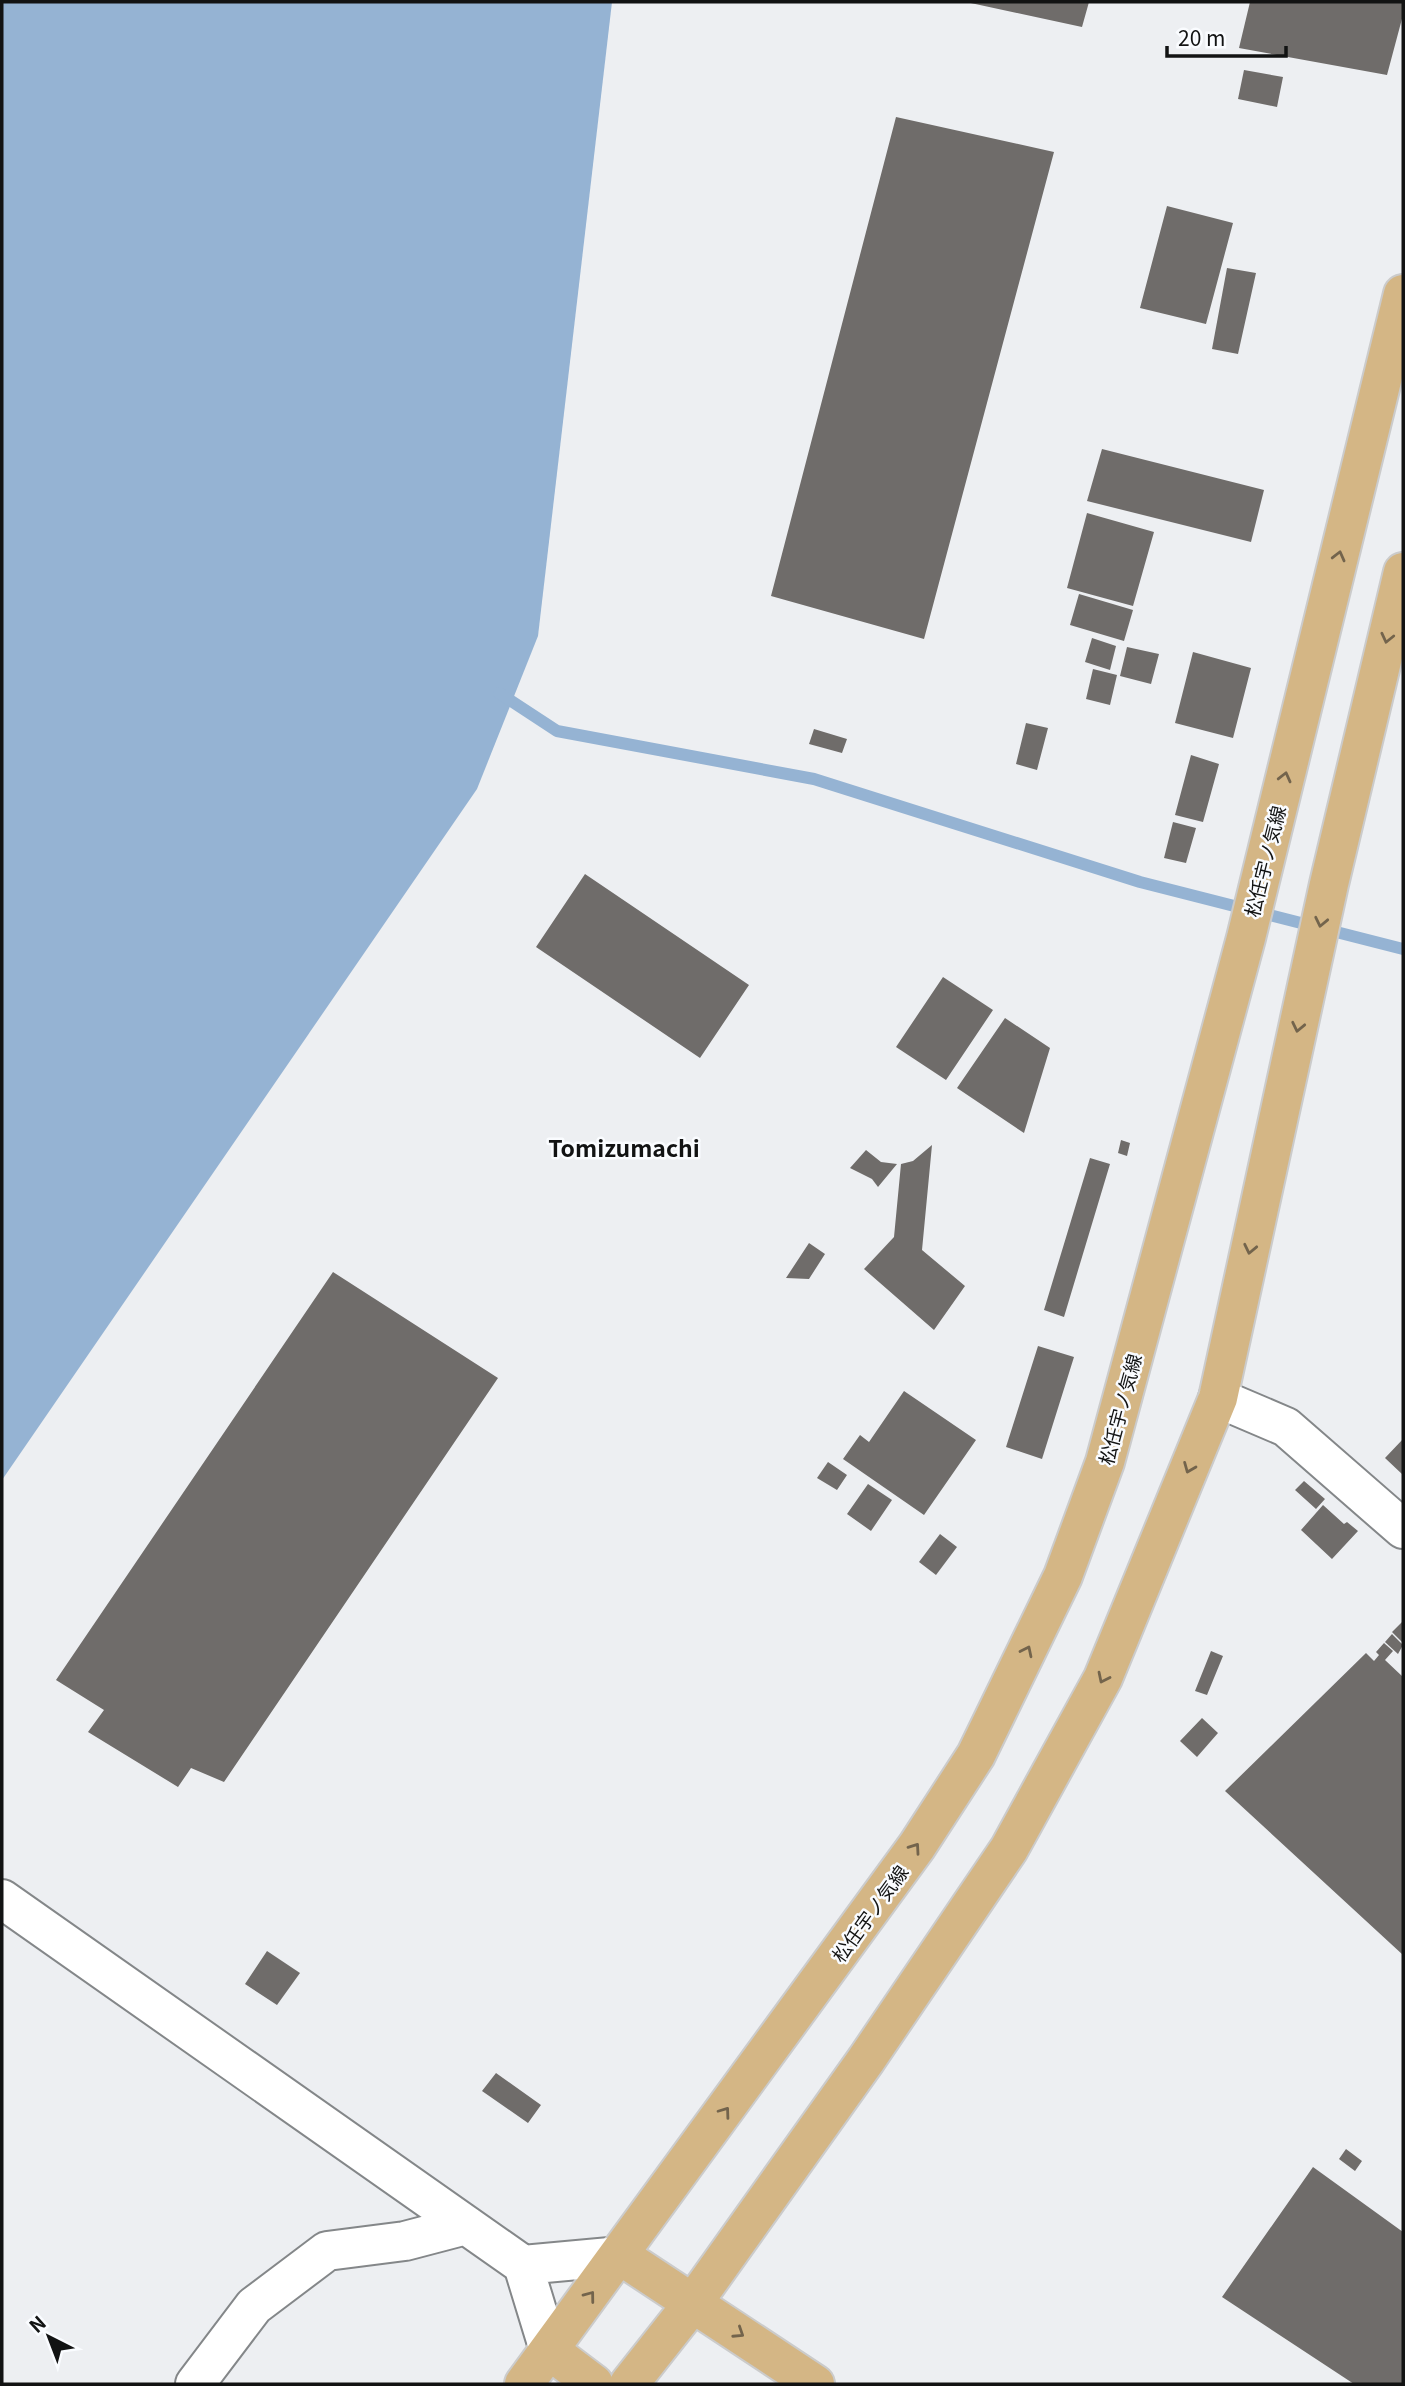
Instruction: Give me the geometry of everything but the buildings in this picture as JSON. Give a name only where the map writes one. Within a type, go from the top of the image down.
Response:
[{"type":"main road","name":"松任宇ノ気線","points":[[524,2384],[621,2256],[925,1834],[976,1755],[1063,1576],[1105,1462],[1246,937],[1403,294]]},
{"type":"main road","points":[[629,2384],[693,2303],[866,2060],[1009,1849],[1104,1678],[1218,1398],[1329,884],[1403,572]]},
{"type":"main road","points":[[621,2256],[815,2384]]},
{"type":"main road","points":[[549,2350],[594,2384]]},
{"type":"street","points":[[1218,1398],[1286,1427],[1403,1529]]},
{"type":"street","points":[[2,1899],[523,2265],[549,2350]]},
{"type":"street","points":[[195,2384],[254,2306],[327,2251],[405,2241],[466,2225]]},
{"type":"street","points":[[523,2265],[621,2256]]},
{"type":"water","points":[[2,2],[612,2],[538,636],[477,789],[2,1480]]},
{"type":"waterway","points":[[499,693],[557,731],[814,779],[1140,882],[1403,949]]},
{"type":"district","name":"Tomizumachi","points":[[624,1147]]}]
